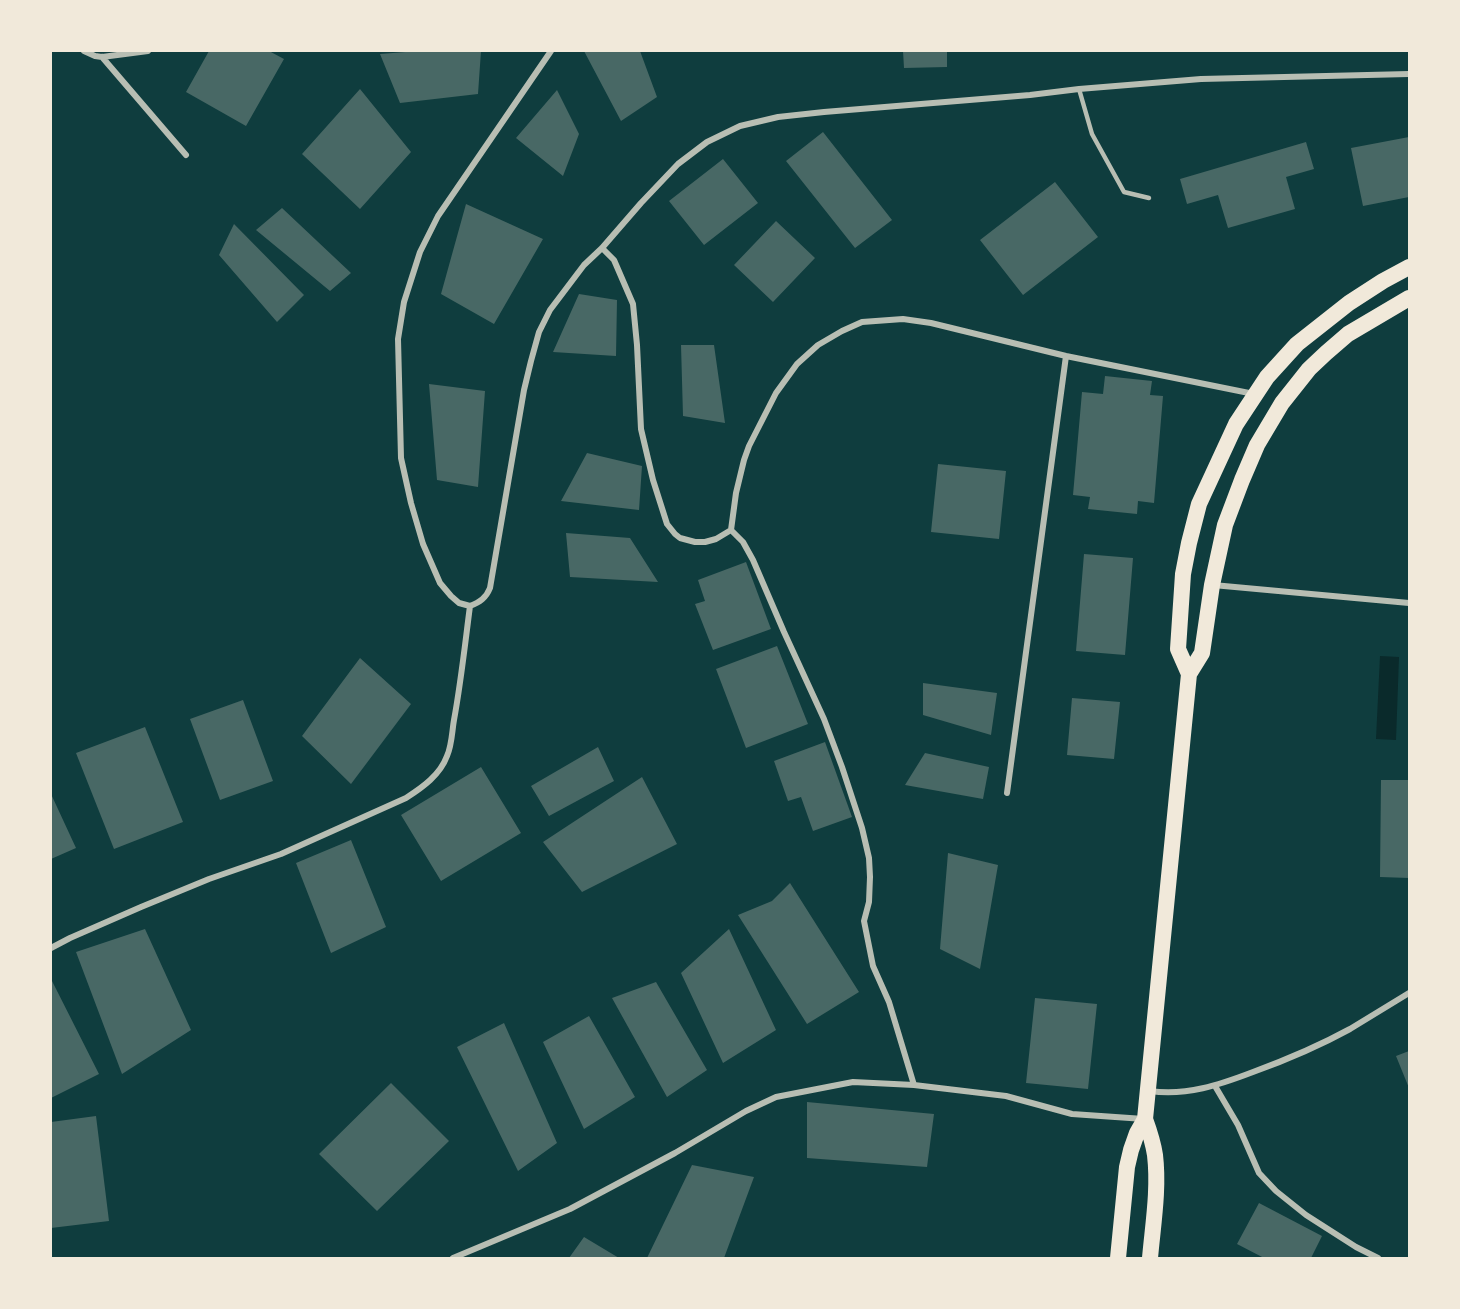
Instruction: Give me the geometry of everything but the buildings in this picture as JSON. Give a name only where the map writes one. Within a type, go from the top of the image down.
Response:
[{"type":"highway","points":[[1150,1258],[1156,1172],[1155,1154],[1145,1119],[1189,674],[1179,649],[1183,574],[1189,543],[1200,504],[1219,458],[1236,424],[1267,377],[1297,344],[1349,303],[1409,267]]},
{"type":"highway","points":[[1189,674],[1203,653],[1212,585],[1225,525],[1257,445],[1282,403],[1309,369],[1348,334],[1409,298]]},
{"type":"highway","points":[[1118,1258],[1127,1167],[1137,1133],[1145,1119]]},
{"type":"street","points":[[84,51],[102,57],[148,51]]},
{"type":"street","points":[[551,51],[438,216],[420,252],[404,302],[398,339],[401,458],[411,503],[423,544],[440,583],[459,603],[470,606],[482,601],[490,588],[524,390],[539,332],[550,310],[584,265],[641,203],[678,164],[707,142],[740,126],[778,117],[824,111],[1201,79],[1409,74]]},
{"type":"street","points":[[102,57],[186,155]]},
{"type":"street","points":[[602,248],[614,260],[633,304],[641,429],[653,480],[667,524],[680,538],[695,542],[716,539],[731,530]]},
{"type":"street","points":[[731,530],[736,493],[744,460],[776,393],[797,364],[818,345],[862,322],[903,319],[931,323],[1066,356],[1254,394]]},
{"type":"street","points":[[1007,793],[1066,356]]},
{"type":"street","points":[[731,530],[743,542],[753,560],[824,718],[842,767],[869,858],[869,902],[864,921],[873,966],[889,1002],[914,1085]]},
{"type":"street","points":[[1212,585],[1409,603]]},
{"type":"street","points":[[51,948],[209,879],[281,854],[406,798],[423,787],[441,768],[448,755],[459,696],[470,606]]},
{"type":"street","points":[[1147,1091],[1167,1093],[1190,1091],[1215,1086],[1260,1070],[1351,1028],[1409,993]]},
{"type":"street","points":[[453,1258],[570,1209],[675,1153],[746,1111],[776,1097],[852,1082],[914,1085],[1006,1096],[1072,1114],[1145,1119]]},
{"type":"street","points":[[1215,1086],[1238,1125],[1259,1173],[1276,1191],[1306,1215],[1356,1247],[1378,1258]]},
{"type":"lane","points":[[1079,88],[1092,134],[1124,192],[1149,198]]},
{"type":"water","points":[[1380,656],[1399,657],[1396,740],[1376,739]]}]
